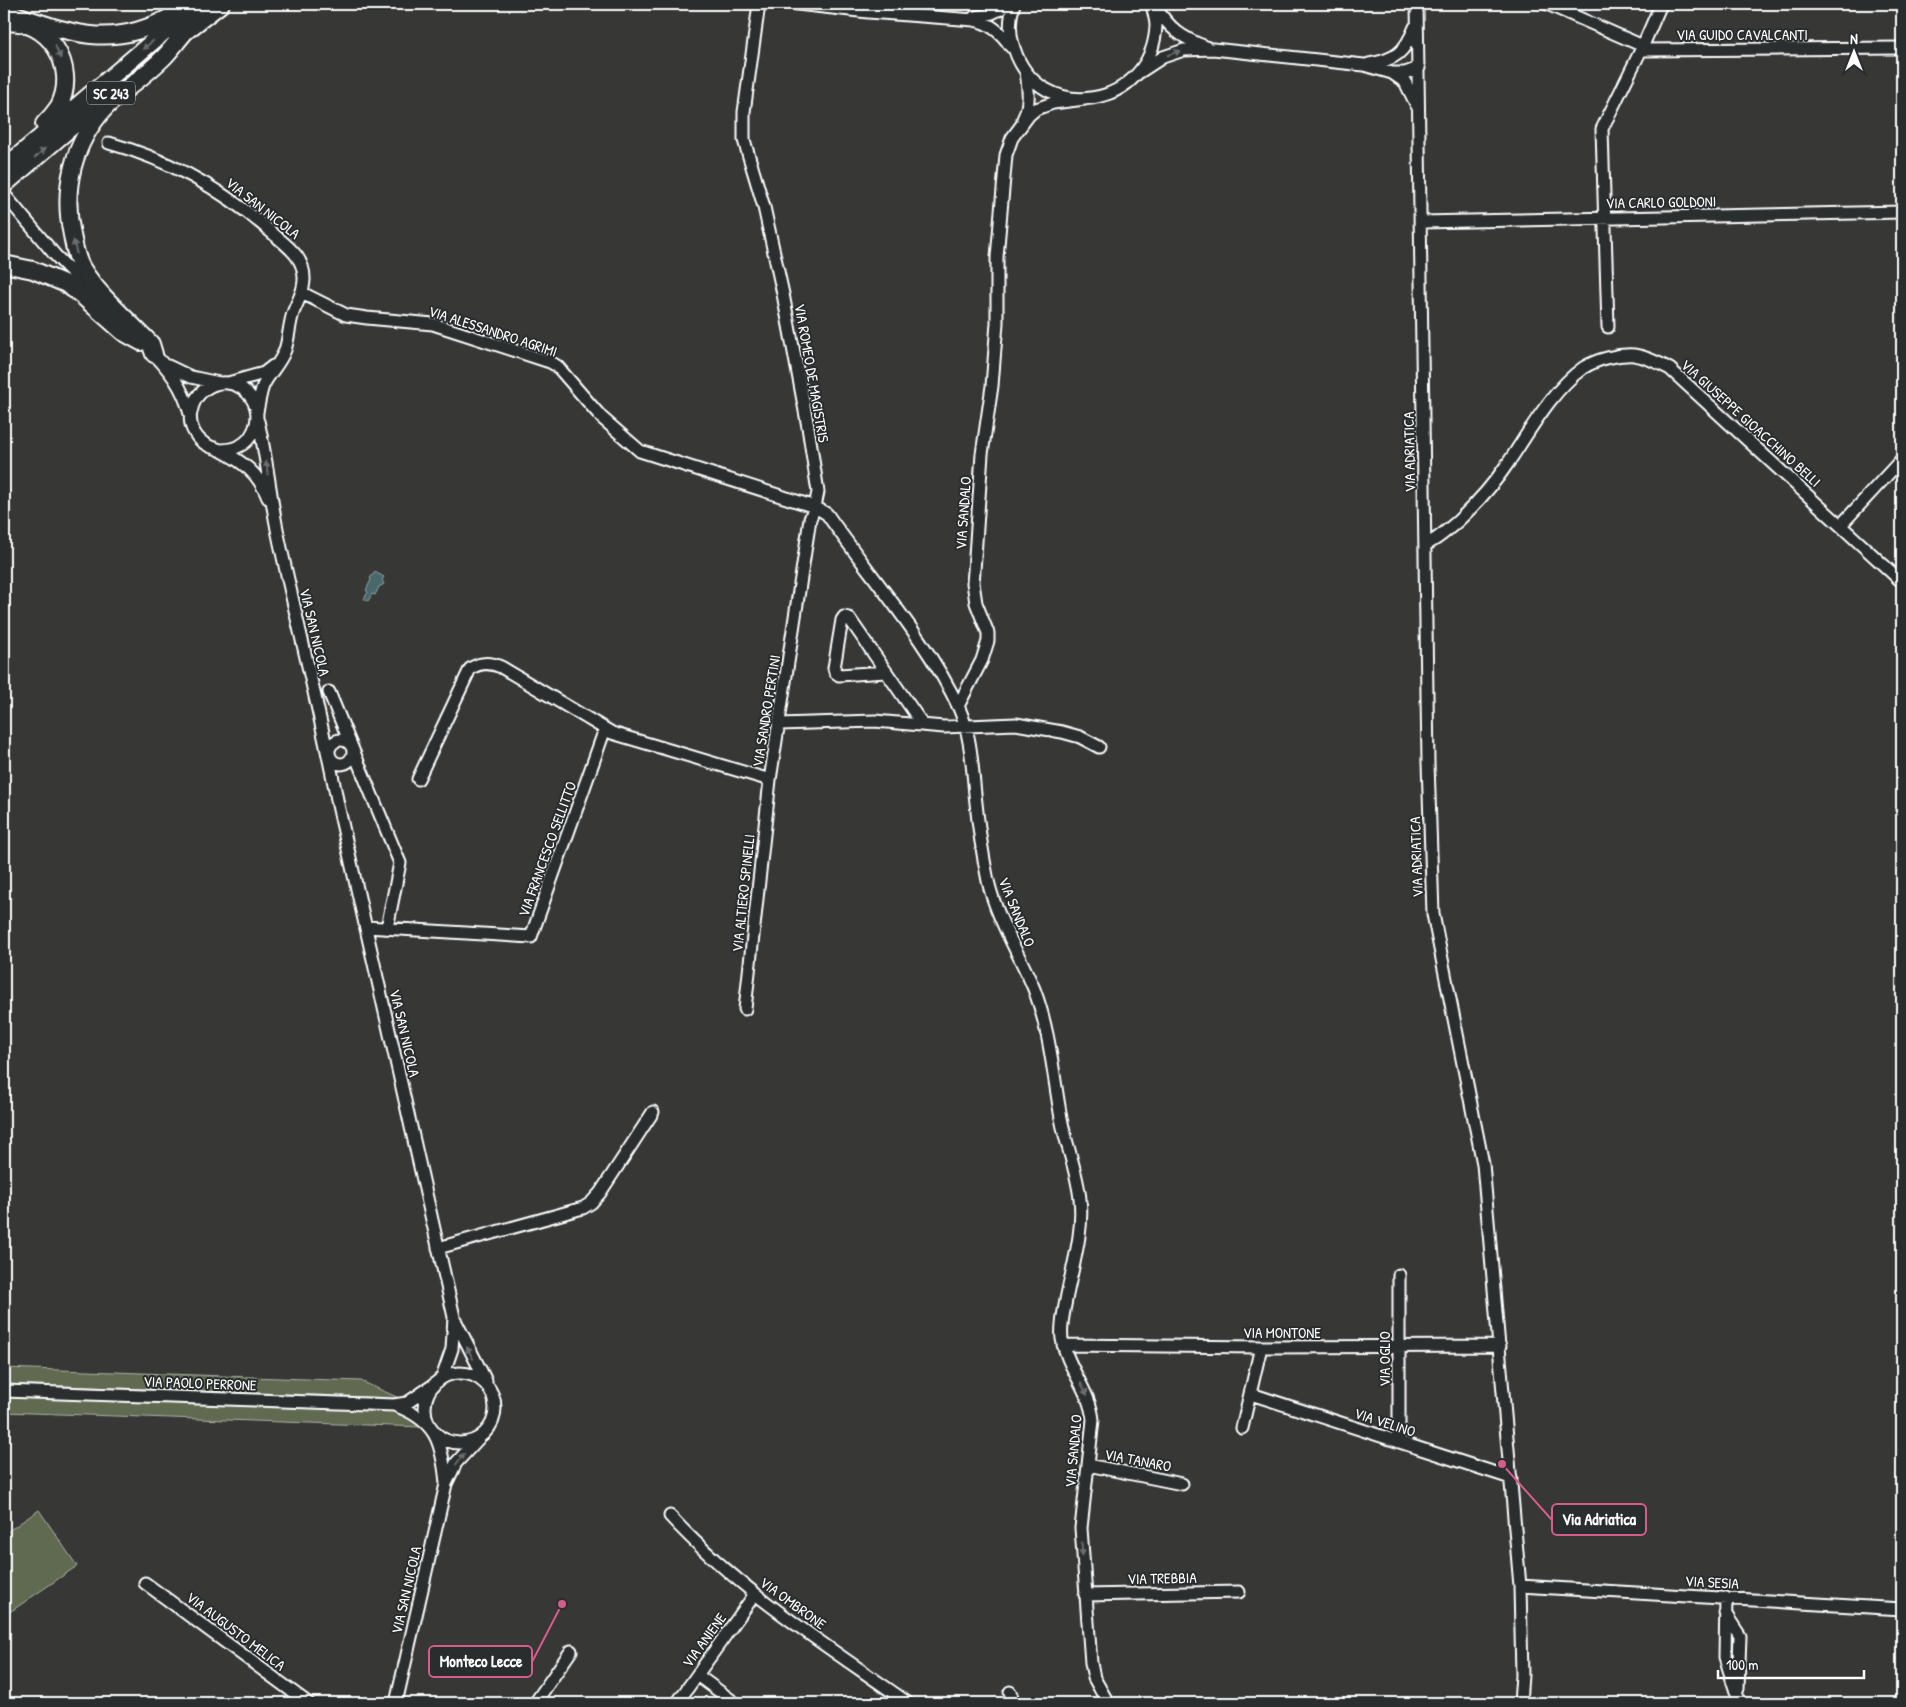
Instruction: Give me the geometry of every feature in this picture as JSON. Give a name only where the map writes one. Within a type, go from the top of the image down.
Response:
[{"type":"highway","points":[[4,11],[74,33],[109,37],[153,26],[190,4]]},
{"type":"highway","name":"SC 243","points":[[5,167],[178,20],[200,4]]},
{"type":"highway","name":"SC 243","points":[[4,185],[60,135],[221,4]]},
{"type":"highway","points":[[4,23],[12,22],[26,25],[42,32],[54,43],[61,58],[64,73],[64,89],[59,105],[49,119],[11,157],[5,167]]},
{"type":"highway","points":[[159,359],[151,344],[105,296],[82,268],[71,232],[68,189],[71,167],[78,149],[97,119],[106,108],[164,58],[185,32]]},
{"type":"highway","points":[[4,264],[32,270],[66,284],[123,332],[141,342]]},
{"type":"street","name":"VIA ROMEO DE MAGISTRIS","points":[[759,4],[744,112],[744,140],[764,207],[783,294],[818,492],[815,507]]},
{"type":"street","points":[[797,4],[981,21],[995,28],[1007,41],[1026,72],[1042,87],[1063,96],[1085,99]]},
{"type":"street","points":[[962,18],[985,16],[1007,4]]},
{"type":"street","points":[[1014,4],[1011,14],[1011,37],[1018,59]]},
{"type":"street","points":[[1153,4],[1166,22],[1186,40],[1213,49]]},
{"type":"street","points":[[1140,72],[1152,50],[1156,25],[1153,4]]},
{"type":"street","name":"VIA ADRIATICA","points":[[1417,4],[1425,545],[1433,914],[1484,1164],[1520,1586],[1522,1675],[1520,1703]]},
{"type":"street","points":[[1547,4],[1642,48]]},
{"type":"street","points":[[1608,327],[1602,129],[1642,48],[1661,4]]},
{"type":"street","points":[[1390,59],[1402,52],[1406,47],[1417,21]]},
{"type":"street","name":"VIA GUIDO CAVALCANTI","points":[[1642,48],[1902,48]]},
{"type":"street","points":[[1140,72],[1163,57],[1184,50],[1213,49],[1364,65],[1392,72],[1405,73],[1419,68],[1412,62],[1401,59],[1390,59],[1364,65]]},
{"type":"street","name":"VIA SANDALO","points":[[1026,72],[1029,92],[1027,110],[1008,147],[1003,179],[998,257],[997,323],[992,386],[982,454],[973,583],[976,603],[988,633],[988,640],[982,660],[958,706],[966,727],[970,747],[981,847],[989,884],[1000,916],[1034,990],[1043,1018],[1053,1062],[1067,1147],[1076,1173],[1079,1192],[1078,1238],[1062,1318],[1061,1332],[1066,1355],[1092,1407],[1093,1420],[1081,1528],[1091,1663],[1094,1678],[1108,1703]]},
{"type":"street","name":"VIA SANDALO","points":[[1019,127],[1029,115],[1043,106],[1106,96],[1125,86],[1140,72]]},
{"type":"street","points":[[1392,72],[1405,82],[1413,95],[1420,113]]},
{"type":"street","name":"VIA SAN NICOLA","points":[[109,143],[142,152],[224,194],[251,214],[296,253],[304,273],[302,293],[293,315],[285,350],[264,385],[258,416],[247,440],[238,447],[219,450]]},
{"type":"street","points":[[4,194],[55,255],[159,359],[191,377],[224,383]]},
{"type":"street","name":"VIA CARLO GOLDONI","points":[[1421,222],[1902,212]]},
{"type":"street","name":"VIA ALESSANDRO AGRIMI","points":[[302,293],[346,315],[433,324],[550,362],[557,366],[602,418],[640,451],[815,507]]},
{"type":"street","name":"VIA GIUSEPPE GIOACCHINO BELLI","points":[[1425,545],[1436,541],[1464,515],[1490,486],[1538,418],[1559,392],[1583,368],[1606,359],[1634,356],[1652,360],[1670,369],[1902,582]]},
{"type":"street","name":"VIA SAN NICOLA","points":[[159,359],[180,386],[195,435],[209,446],[242,463],[255,475],[267,495],[274,516]]},
{"type":"street","points":[[190,416],[192,405],[200,393],[207,387],[264,372],[280,360]]},
{"type":"street","name":"VIA SAN NICOLA","points":[[224,383],[240,387],[248,393],[258,416],[266,454],[274,516],[298,630],[329,755],[338,805],[454,1317],[463,1340],[494,1395],[496,1405],[492,1425],[456,1463],[446,1484],[396,1703]]},
{"type":"street","points":[[1841,525],[1902,459]]},
{"type":"street","points":[[815,507],[827,514],[890,600],[939,672],[958,706]]},
{"type":"street","name":"VIA SANDRO PERTINI","points":[[418,780],[467,674],[470,669],[482,663],[495,664],[501,667],[605,730],[770,780],[810,519],[815,507]]},
{"type":"street","points":[[886,672],[839,675],[835,672],[834,668],[844,617],[849,618],[923,725]]},
{"type":"street","name":"VIA SAN NICOLA","points":[[329,692],[400,863],[387,928]]},
{"type":"street","points":[[780,724],[875,721],[966,727],[991,724],[1031,726],[1080,737],[1099,747]]},
{"type":"street","name":"VIA FRANCESCO SELLITTO","points":[[366,927],[531,937],[605,730]]},
{"type":"street","points":[[329,755],[333,762],[341,764],[349,761],[353,754],[352,746]]},
{"type":"street","name":"VIA ALTIERO SPINELLI","points":[[745,1009],[770,780]]},
{"type":"street","points":[[438,1248],[583,1208],[591,1204],[653,1112]]},
{"type":"street","name":"VIA OGLIO","points":[[1399,1275],[1399,1442]]},
{"type":"street","name":"VIA SAN NICOLA","points":[[442,1378],[452,1349],[454,1317]]},
{"type":"street","name":"VIA MONTONE","points":[[1063,1345],[1261,1347],[1500,1346]]},
{"type":"street","points":[[1242,1428],[1261,1347]]},
{"type":"street","points":[[432,1386],[442,1378],[458,1373],[468,1373],[477,1377],[489,1387]]},
{"type":"street","name":"VIA SAN NICOLA","points":[[432,1386],[426,1399],[425,1411],[427,1420],[439,1442],[446,1484]]},
{"type":"street","name":"VIA PAOLO PERRONE","points":[[4,1392],[394,1405],[407,1403],[432,1386]]},
{"type":"street","name":"VIA VELINO","points":[[1251,1394],[1511,1478]]},
{"type":"street","name":"VIA PAOLO PERRONE","points":[[394,1405],[418,1416],[433,1431]]},
{"type":"street","points":[[433,1431],[442,1438],[454,1443],[467,1442],[479,1438]]},
{"type":"street","name":"VIA TANARO","points":[[1088,1465],[1182,1484]]},
{"type":"street","name":"VIA OMBRONE","points":[[670,1516],[697,1546],[755,1594],[908,1703]]},
{"type":"street","name":"VIA AUGUSTO MELICA","points":[[146,1583],[308,1703]]},
{"type":"street","name":"VIA SESIA","points":[[1520,1586],[1902,1609]]},
{"type":"street","name":"VIA TREBBIA","points":[[1086,1595],[1239,1592]]},
{"type":"street","name":"VIA ANIENE","points":[[677,1703],[755,1594]]},
{"type":"street","points":[[1725,1613],[1740,1636],[1738,1698],[1725,1657],[1725,1613],[1726,1598]]},
{"type":"street","points":[[535,1703],[571,1651]]},
{"type":"street","points":[[697,1675],[735,1703]]},
{"type":"street","points":[[1010,1692],[1014,1703]]},
{"type":"green space","points":[[4,1368],[361,1381],[399,1398],[4,1384]]},
{"type":"green space","points":[[4,1396],[393,1409],[407,1413],[421,1427],[4,1412]]},
{"type":"green space","points":[[39,1510],[77,1566],[4,1616],[4,1534]]},
{"type":"water","points":[[375,572],[384,577],[382,580],[384,584],[379,587],[375,595],[372,594],[368,601],[364,599],[368,592],[366,590],[371,580],[370,578]]},
{"type":"place","name":"Via Adriatica","points":[[1502,1464]]},
{"type":"place","name":"Monteco Lecce","points":[[562,1604]]}]
